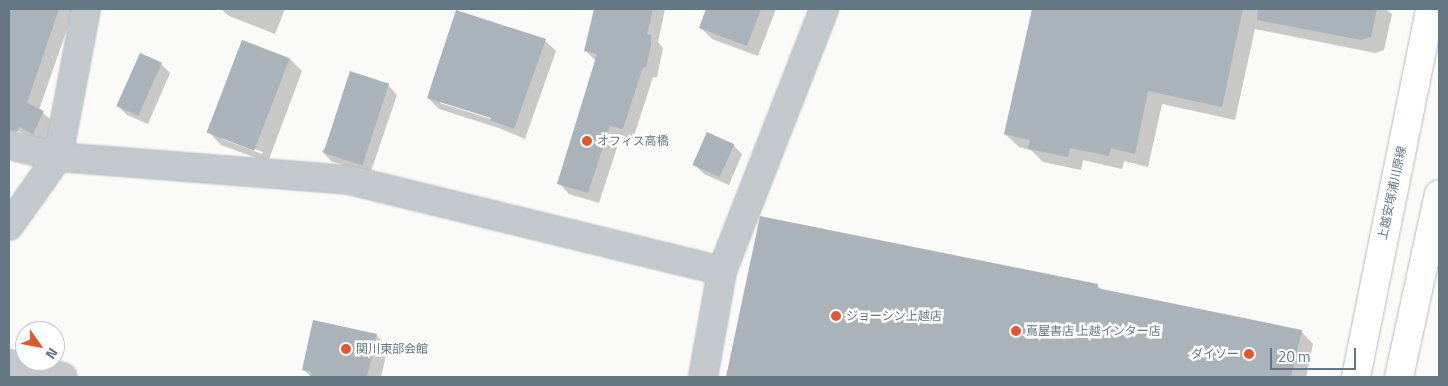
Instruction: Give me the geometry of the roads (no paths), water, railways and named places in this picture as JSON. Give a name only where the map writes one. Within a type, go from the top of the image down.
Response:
[{"type":"main road","name":"上越安塚浦川原線","points":[[1356,377],[1430,9]]},
{"type":"main road","points":[[1399,377],[1439,194]]},
{"type":"street","points":[[9,226],[58,156],[86,9]]},
{"type":"street","points":[[703,377],[722,272],[824,9]]},
{"type":"street","points":[[9,145],[58,156],[349,180],[722,272]]},
{"type":"street","points":[[9,364],[62,377]]},
{"type":"place","name":"オフィス高橋","points":[[587,141]]},
{"type":"place","name":"ジョーシン上越店","points":[[836,316]]},
{"type":"place","name":"蔦屋書店 上越インター店","points":[[1016,331]]},
{"type":"place","name":"関川東部会館","points":[[346,349]]},
{"type":"place","name":"ダイソー","points":[[1249,354]]}]
